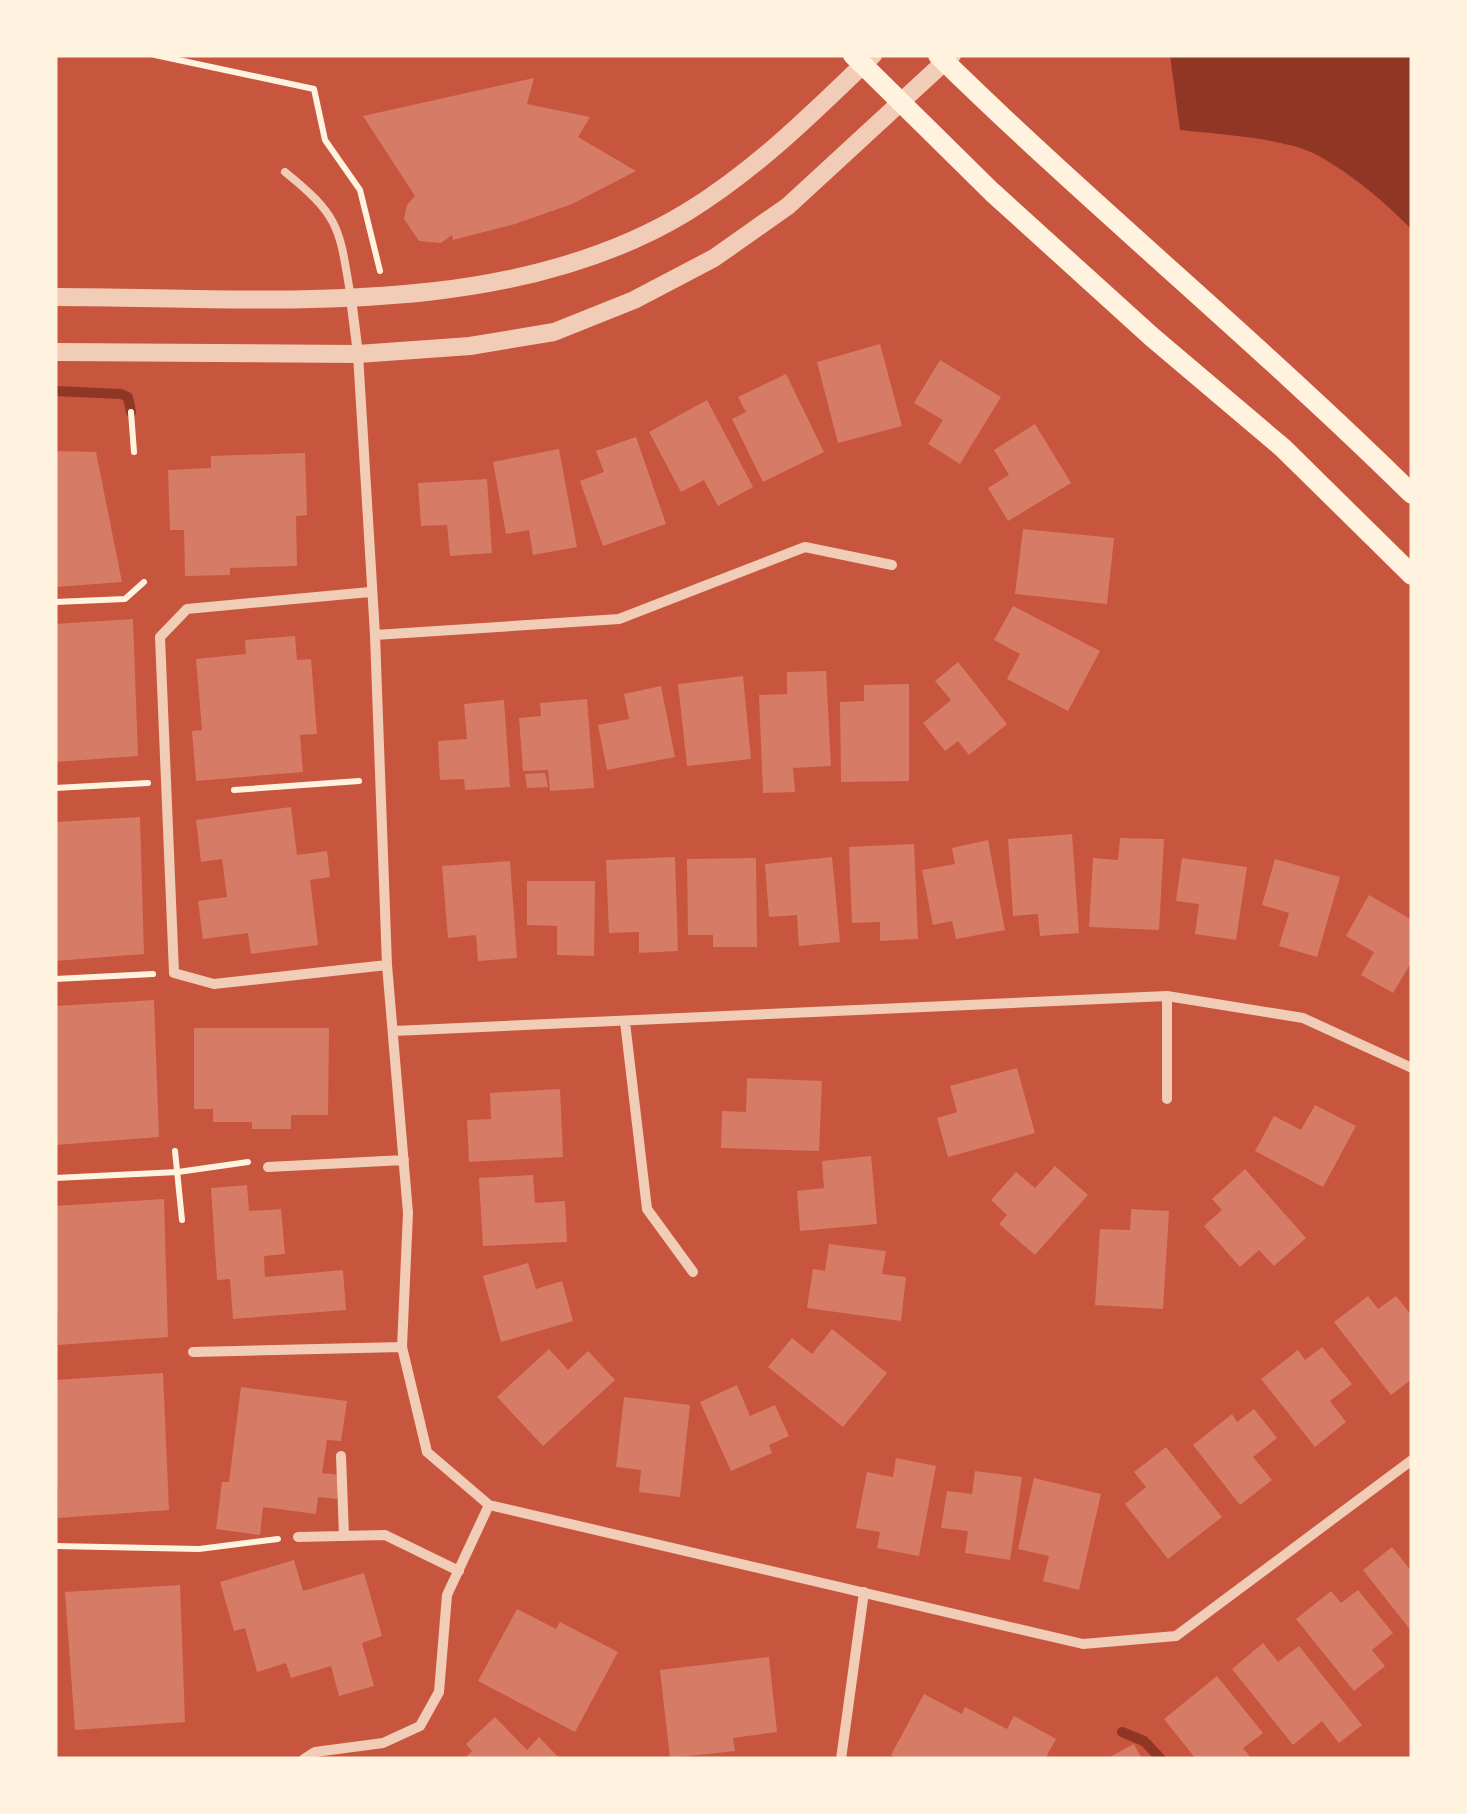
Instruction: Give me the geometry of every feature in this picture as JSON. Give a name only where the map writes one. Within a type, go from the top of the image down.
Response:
[{"type":"main road","points":[[945,57],[1041,153],[1322,405],[1412,494]]},
{"type":"main road","points":[[863,58],[902,105],[992,192],[1283,448],[1412,574]]},
{"type":"street","points":[[55,352],[358,354],[470,346],[554,332],[634,300],[714,258],[788,206],[902,105],[945,57]]},
{"type":"street","points":[[55,297],[351,298],[461,288],[540,273],[609,251],[686,212],[755,164],[863,58]]},
{"type":"street","points":[[351,298],[358,354],[374,635],[387,965],[408,1214],[402,1347],[427,1452],[489,1505],[1083,1644],[1176,1636],[1412,1460]]},
{"type":"street","points":[[374,635],[620,619],[805,547],[892,565]]},
{"type":"street","points":[[370,592],[187,609],[160,637],[174,973],[214,984],[387,965]]},
{"type":"street","points":[[394,1031],[1167,996],[1303,1018],[1412,1068]]},
{"type":"street","points":[[1167,996],[1167,1099]]},
{"type":"street","points":[[624,1022],[647,1209],[694,1272]]},
{"type":"street","points":[[268,1167],[404,1160]]},
{"type":"street","points":[[193,1352],[402,1347]]},
{"type":"street","points":[[341,1456],[344,1536]]},
{"type":"street","points":[[304,1759],[315,1752],[383,1743],[420,1726],[439,1692],[447,1595],[489,1505]]},
{"type":"street","points":[[298,1537],[384,1535],[458,1571]]},
{"type":"street","points":[[841,1759],[864,1592]]},
{"type":"lane","points":[[285,172],[321,201],[340,233],[351,298]]},
{"type":"path","points":[[155,55],[314,89],[326,140],[360,190],[382,278]]},
{"type":"path","points":[[131,412],[134,452]]},
{"type":"path","points":[[55,602],[125,598],[144,582]]},
{"type":"path","points":[[234,790],[380,780]]},
{"type":"path","points":[[55,788],[109,782],[166,782]]},
{"type":"path","points":[[55,979],[174,973]]},
{"type":"path","points":[[175,1151],[182,1220]]},
{"type":"path","points":[[55,1178],[178,1172],[248,1162],[268,1167]]},
{"type":"path","points":[[55,1546],[199,1548],[298,1537]]},
{"type":"shaded area","points":[[1170,55],[1412,55],[1412,230],[1357,181],[1319,156],[1289,145],[1180,130]]},
{"type":"building","points":[[534,78],[527,104],[590,117],[578,137],[636,171],[572,204],[515,224],[453,240],[452,235],[441,243],[419,241],[404,219],[407,205],[415,196],[363,116]]},
{"type":"building","points":[[880,344],[902,426],[838,443],[817,362]]},
{"type":"building","points":[[940,360],[1001,397],[960,464],[928,444],[943,420],[914,403]]},
{"type":"building","points":[[786,374],[824,452],[763,482],[732,419],[746,412],[738,397]]},
{"type":"building","points":[[707,400],[753,487],[718,506],[704,480],[681,492],[649,432]]},
{"type":"building","points":[[1035,424],[1071,483],[1008,521],[988,488],[1009,475],[994,450]]},
{"type":"building","points":[[636,437],[666,524],[603,546],[580,481],[604,472],[596,451]]},
{"type":"building","points":[[559,449],[577,547],[533,555],[529,530],[506,534],[493,462]]},
{"type":"building","points":[[55,451],[96,452],[122,582],[55,587]]},
{"type":"building","points":[[305,453],[307,515],[296,516],[297,566],[230,568],[230,575],[185,576],[184,530],[170,530],[168,470],[211,468],[211,456]]},
{"type":"building","points":[[487,479],[492,553],[450,556],[447,525],[421,526],[418,483]]},
{"type":"building","points":[[1023,529],[1114,538],[1107,604],[1015,594]]},
{"type":"building","points":[[1013,606],[1100,651],[1068,711],[1007,679],[1020,654],[994,640]]},
{"type":"building","points":[[133,619],[138,756],[55,762],[55,624]]},
{"type":"building","points":[[295,636],[297,660],[311,659],[317,734],[300,735],[303,772],[196,781],[192,731],[202,730],[196,659],[246,654],[245,640]]},
{"type":"building","points":[[958,662],[1007,724],[969,755],[958,741],[945,751],[923,723],[951,700],[935,681]]},
{"type":"building","points":[[826,671],[831,766],[793,768],[795,792],[763,793],[759,695],[787,694],[787,672]]},
{"type":"building","points":[[743,676],[751,759],[687,766],[678,684]]},
{"type":"building","points":[[909,684],[909,781],[841,782],[840,702],[864,701],[864,685]]},
{"type":"building","points":[[661,686],[675,757],[607,770],[598,725],[629,719],[624,694]]},
{"type":"building","points":[[587,699],[594,788],[550,791],[548,770],[523,771],[519,718],[541,716],[540,703]]},
{"type":"building","points":[[504,700],[510,787],[465,790],[464,779],[440,780],[438,741],[467,739],[464,704]]},
{"type":"building","points":[[545,773],[548,787],[527,788],[525,774]]},
{"type":"building","points":[[291,807],[297,855],[327,851],[330,877],[310,880],[318,945],[251,954],[248,933],[203,939],[198,901],[227,897],[222,859],[201,862],[196,820]]},
{"type":"building","points":[[140,817],[144,954],[55,961],[55,822]]},
{"type":"building","points":[[1072,834],[1079,933],[1040,936],[1038,914],[1013,916],[1008,839]]},
{"type":"building","points":[[1120,838],[1164,839],[1159,930],[1089,927],[1093,858],[1118,860]]},
{"type":"building","points":[[988,840],[1005,930],[956,939],[952,921],[933,925],[922,870],[955,864],[952,848]]},
{"type":"building","points":[[914,844],[918,939],[880,941],[880,922],[852,923],[849,847]]},
{"type":"building","points":[[675,857],[678,951],[639,953],[639,932],[609,933],[606,860]]},
{"type":"building","points":[[832,857],[840,942],[799,946],[797,915],[769,917],[765,864]]},
{"type":"building","points":[[756,858],[757,947],[713,947],[713,935],[688,935],[687,859]]},
{"type":"building","points":[[1182,858],[1247,867],[1236,940],[1195,934],[1199,904],[1176,901]]},
{"type":"building","points":[[1275,859],[1340,877],[1317,957],[1279,946],[1289,913],[1262,905]]},
{"type":"building","points":[[510,861],[517,958],[478,961],[476,935],[448,938],[442,866]]},
{"type":"building","points":[[527,881],[595,881],[594,956],[557,955],[557,926],[527,925]]},
{"type":"building","points":[[1369,895],[1412,920],[1412,961],[1393,993],[1361,975],[1374,952],[1346,936]]},
{"type":"building","points":[[154,1000],[159,1137],[55,1145],[55,1006]]},
{"type":"building","points":[[194,1028],[329,1028],[328,1115],[291,1115],[291,1129],[252,1129],[252,1122],[213,1122],[213,1109],[194,1109]]},
{"type":"building","points":[[1017,1068],[1035,1133],[948,1157],[937,1118],[957,1112],[950,1086]]},
{"type":"building","points":[[747,1078],[822,1081],[819,1151],[721,1148],[722,1111],[746,1112]]},
{"type":"building","points":[[560,1089],[563,1157],[469,1162],[467,1120],[491,1119],[490,1093]]},
{"type":"building","points":[[1315,1105],[1356,1126],[1323,1187],[1255,1151],[1274,1116],[1301,1130]]},
{"type":"building","points":[[871,1156],[877,1224],[800,1231],[797,1191],[824,1188],[822,1161]]},
{"type":"building","points":[[1055,1166],[1088,1195],[1035,1255],[999,1224],[1007,1215],[991,1200],[1016,1172],[1035,1188]]},
{"type":"building","points":[[1245,1169],[1306,1238],[1274,1266],[1259,1250],[1240,1267],[1204,1226],[1222,1210],[1212,1199]]},
{"type":"building","points":[[533,1175],[535,1203],[565,1201],[567,1242],[483,1246],[479,1178]]},
{"type":"building","points":[[247,1185],[249,1211],[281,1209],[285,1254],[264,1256],[265,1277],[343,1270],[346,1310],[233,1319],[230,1279],[217,1280],[211,1188]]},
{"type":"building","points":[[164,1199],[168,1337],[58,1345],[55,1206]]},
{"type":"building","points":[[1131,1209],[1169,1211],[1163,1309],[1095,1305],[1100,1229],[1130,1230]]},
{"type":"building","points":[[829,1244],[886,1251],[882,1274],[906,1277],[901,1321],[807,1308],[813,1269],[825,1271]]},
{"type":"building","points":[[528,1263],[536,1289],[562,1281],[573,1321],[501,1342],[483,1276]]},
{"type":"building","points":[[1368,1296],[1378,1309],[1396,1296],[1412,1316],[1412,1379],[1391,1395],[1334,1322]]},
{"type":"building","points":[[832,1329],[887,1373],[843,1427],[768,1367],[792,1338],[812,1354]]},
{"type":"building","points":[[1322,1347],[1352,1384],[1330,1401],[1346,1422],[1315,1447],[1261,1379],[1298,1350],[1305,1360]]},
{"type":"building","points":[[549,1349],[568,1370],[588,1351],[615,1380],[543,1446],[497,1397]]},
{"type":"building","points":[[163,1373],[169,1510],[58,1518],[55,1380]]},
{"type":"building","points":[[737,1385],[750,1416],[775,1405],[789,1436],[769,1445],[772,1453],[731,1471],[700,1402]]},
{"type":"building","points":[[241,1387],[347,1401],[341,1441],[327,1440],[322,1473],[340,1475],[337,1499],[318,1497],[316,1514],[263,1507],[260,1535],[216,1529],[222,1482],[229,1482]]},
{"type":"building","points":[[624,1397],[690,1405],[680,1497],[639,1492],[641,1470],[616,1467]]},
{"type":"building","points":[[1254,1409],[1277,1438],[1253,1457],[1272,1480],[1240,1505],[1193,1445],[1232,1414],[1237,1422]]},
{"type":"building","points":[[1166,1447],[1222,1517],[1168,1559],[1125,1504],[1146,1487],[1134,1472]]},
{"type":"building","points":[[896,1458],[936,1466],[919,1556],[877,1548],[880,1532],[856,1528],[867,1472],[893,1477]]},
{"type":"building","points":[[975,1471],[1022,1477],[1010,1560],[965,1553],[968,1531],[941,1528],[947,1491],[972,1494]]},
{"type":"building","points":[[1034,1478],[1101,1494],[1079,1590],[1043,1581],[1049,1556],[1018,1549]]},
{"type":"building","points":[[1392,1547],[1412,1572],[1412,1632],[1363,1570]]},
{"type":"building","points":[[294,1560],[303,1591],[364,1573],[382,1636],[362,1643],[374,1686],[339,1696],[331,1666],[291,1678],[286,1663],[257,1672],[245,1628],[234,1631],[220,1582]]},
{"type":"building","points":[[180,1585],[185,1722],[75,1730],[65,1592]]},
{"type":"building","points":[[1358,1590],[1393,1633],[1372,1650],[1385,1666],[1354,1691],[1296,1619],[1331,1591],[1341,1603]]},
{"type":"building","points":[[517,1609],[556,1629],[560,1622],[618,1652],[575,1732],[478,1681]]},
{"type":"building","points":[[1263,1643],[1278,1662],[1299,1646],[1362,1725],[1339,1743],[1322,1721],[1293,1745],[1232,1669]]},
{"type":"building","points":[[769,1657],[777,1732],[733,1738],[735,1751],[670,1758],[660,1670]]},
{"type":"building","points":[[1217,1676],[1263,1733],[1243,1748],[1252,1759],[1196,1759],[1164,1719]]},
{"type":"building","points":[[924,1694],[962,1714],[965,1707],[1007,1729],[1014,1716],[1056,1739],[1045,1759],[898,1759],[891,1755]]},
{"type":"building","points":[[495,1717],[527,1750],[539,1737],[560,1759],[464,1759],[472,1751],[466,1744]]},
{"type":"building","points":[[1134,1744],[1142,1759],[1106,1759]]},
{"type":"waterway","points":[[55,391],[121,394],[128,397],[131,412]]},
{"type":"waterway","points":[[1122,1732],[1144,1741],[1161,1759]]}]
